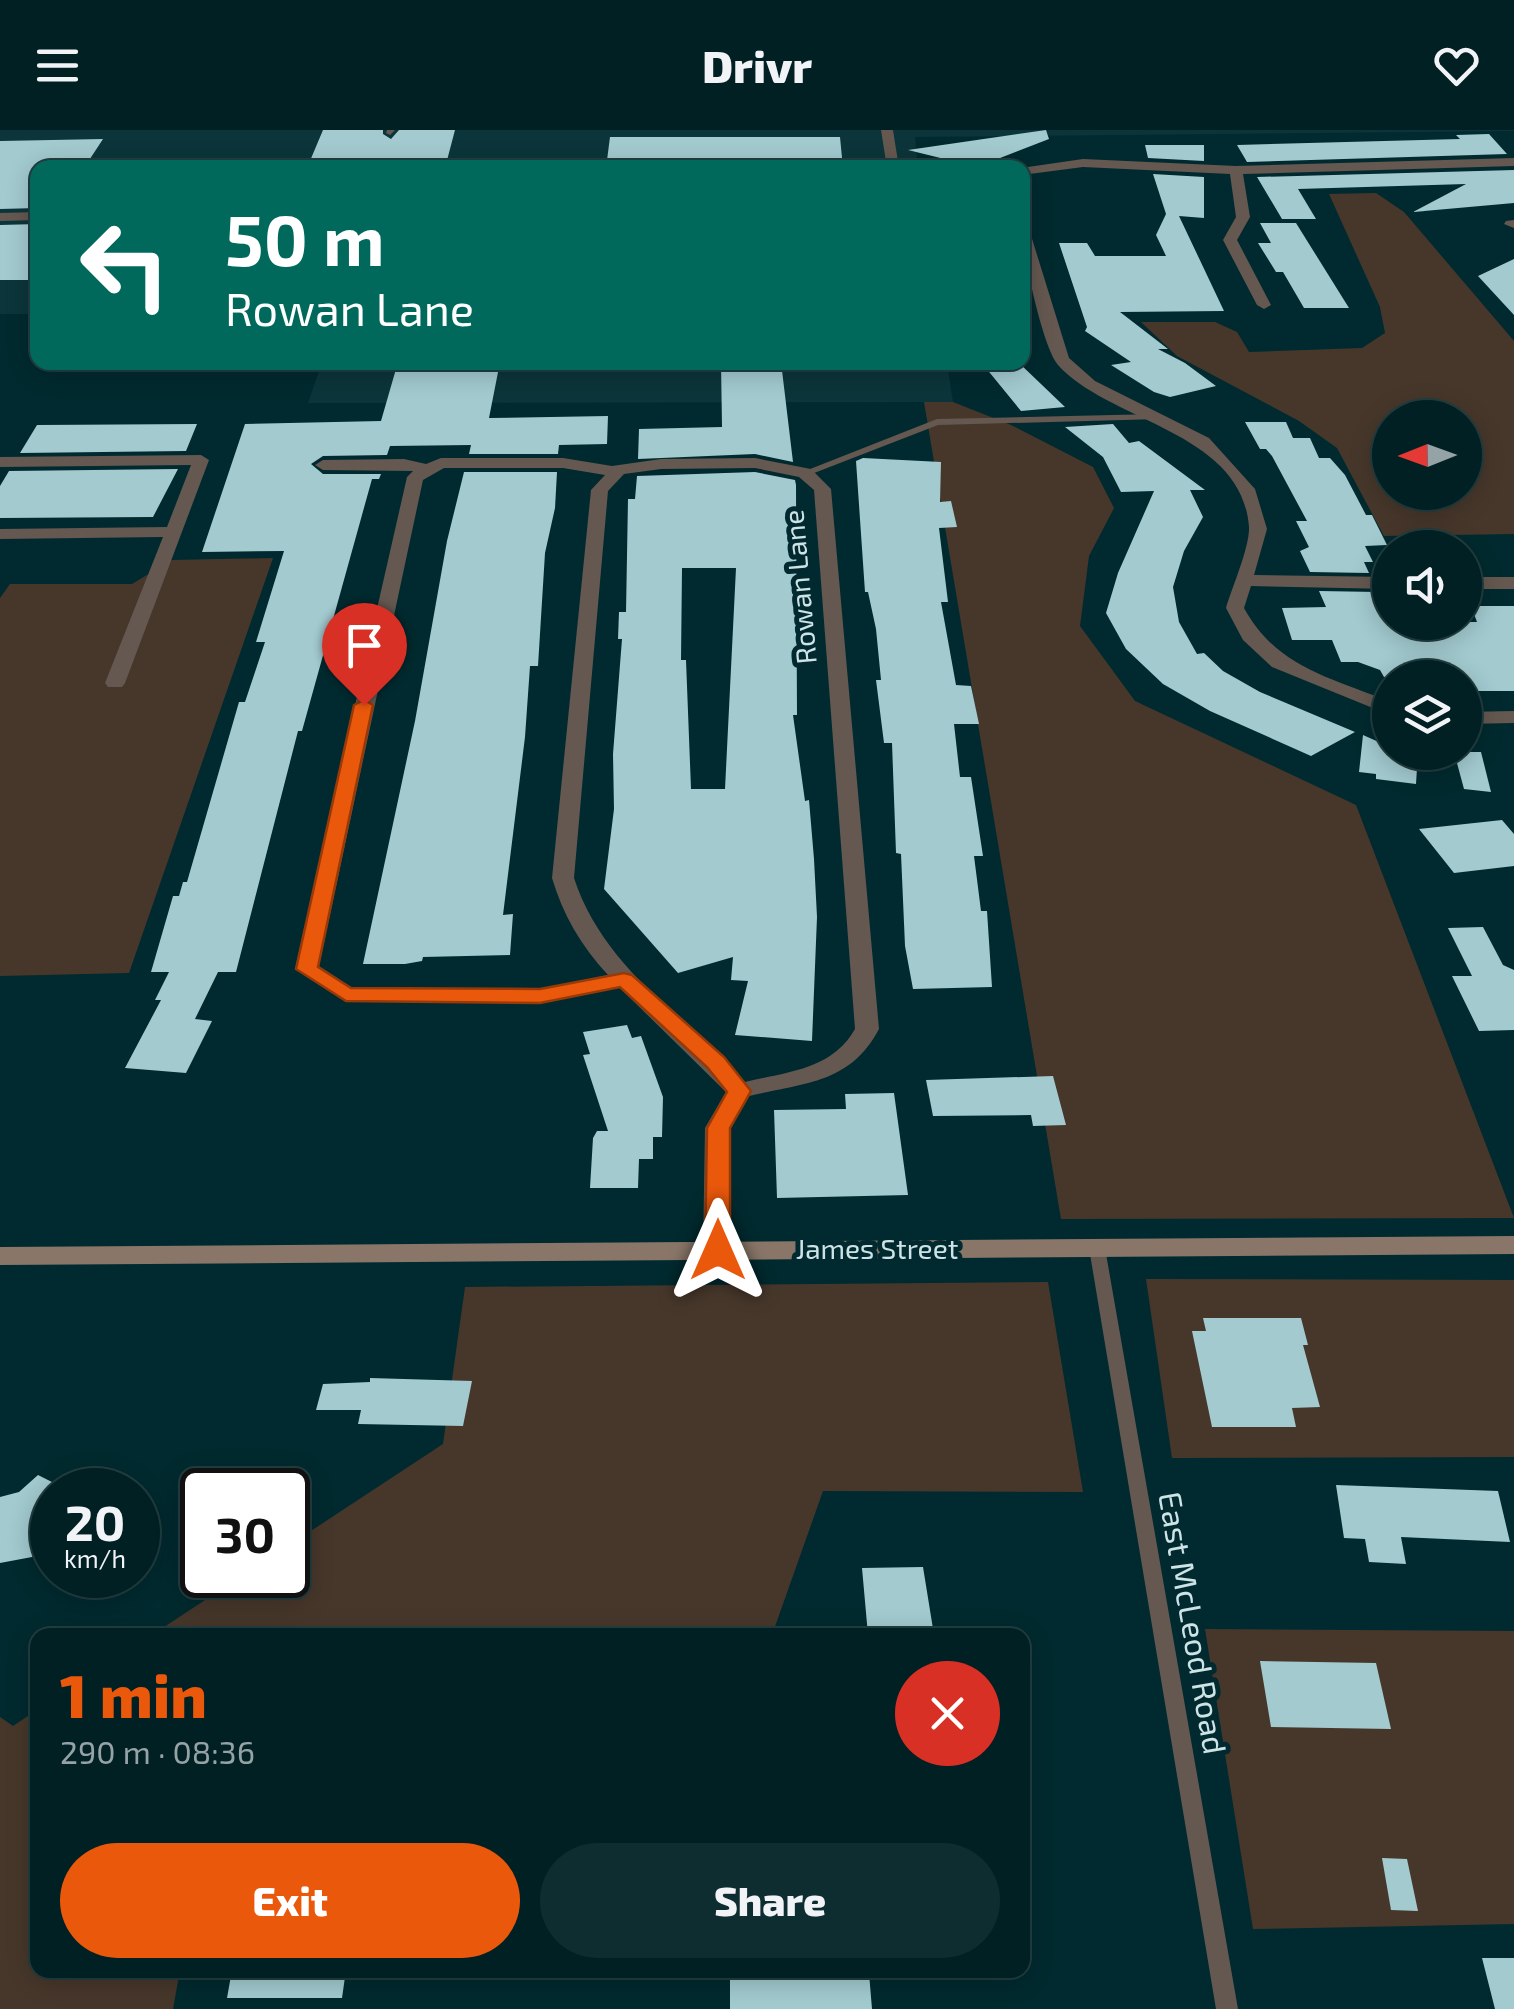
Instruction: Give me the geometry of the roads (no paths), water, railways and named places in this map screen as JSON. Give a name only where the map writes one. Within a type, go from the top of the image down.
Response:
[{"type":"main road","name":"James Street","points":[[0,1256],[1514,1245]]},
{"type":"street","points":[[887,130],[892,160]]},
{"type":"street","points":[[1030,170],[1083,163],[1236,170],[1514,162]]},
{"type":"street","points":[[1236,170],[1243,218],[1230,240],[1264,305]]},
{"type":"street","points":[[0,216],[30,216]]},
{"type":"street","points":[[1030,255],[1062,360],[1090,384],[1203,441],[1246,490],[1258,529],[1236,608],[1250,636],[1279,663],[1372,702]]},
{"type":"street","points":[[0,462],[201,460],[116,683]]},
{"type":"street","name":"Rowan Lane","points":[[323,465],[404,464],[429,470],[441,463],[562,463],[612,471],[661,464],[755,463],[805,472],[822,488],[867,1029],[862,1042],[837,1064],[739,1091]]},
{"type":"street","points":[[429,470],[415,477],[307,969],[346,994],[540,996],[624,979]]},
{"type":"street","points":[[612,471],[616,474],[600,490],[563,878],[568,905],[581,929],[624,979],[716,1062],[739,1091],[718,1128],[718,1250]]},
{"type":"street","points":[[0,534],[174,532]]},
{"type":"street","points":[[1244,580],[1372,584]]},
{"type":"street","points":[[1482,583],[1514,583]]},
{"type":"street","points":[[1482,718],[1514,718]]},
{"type":"lane","points":[[805,472],[937,422],[1156,418]]},
{"type":"lane","name":"East McLeod Road","points":[[1098,1248],[1227,2009]]}]
